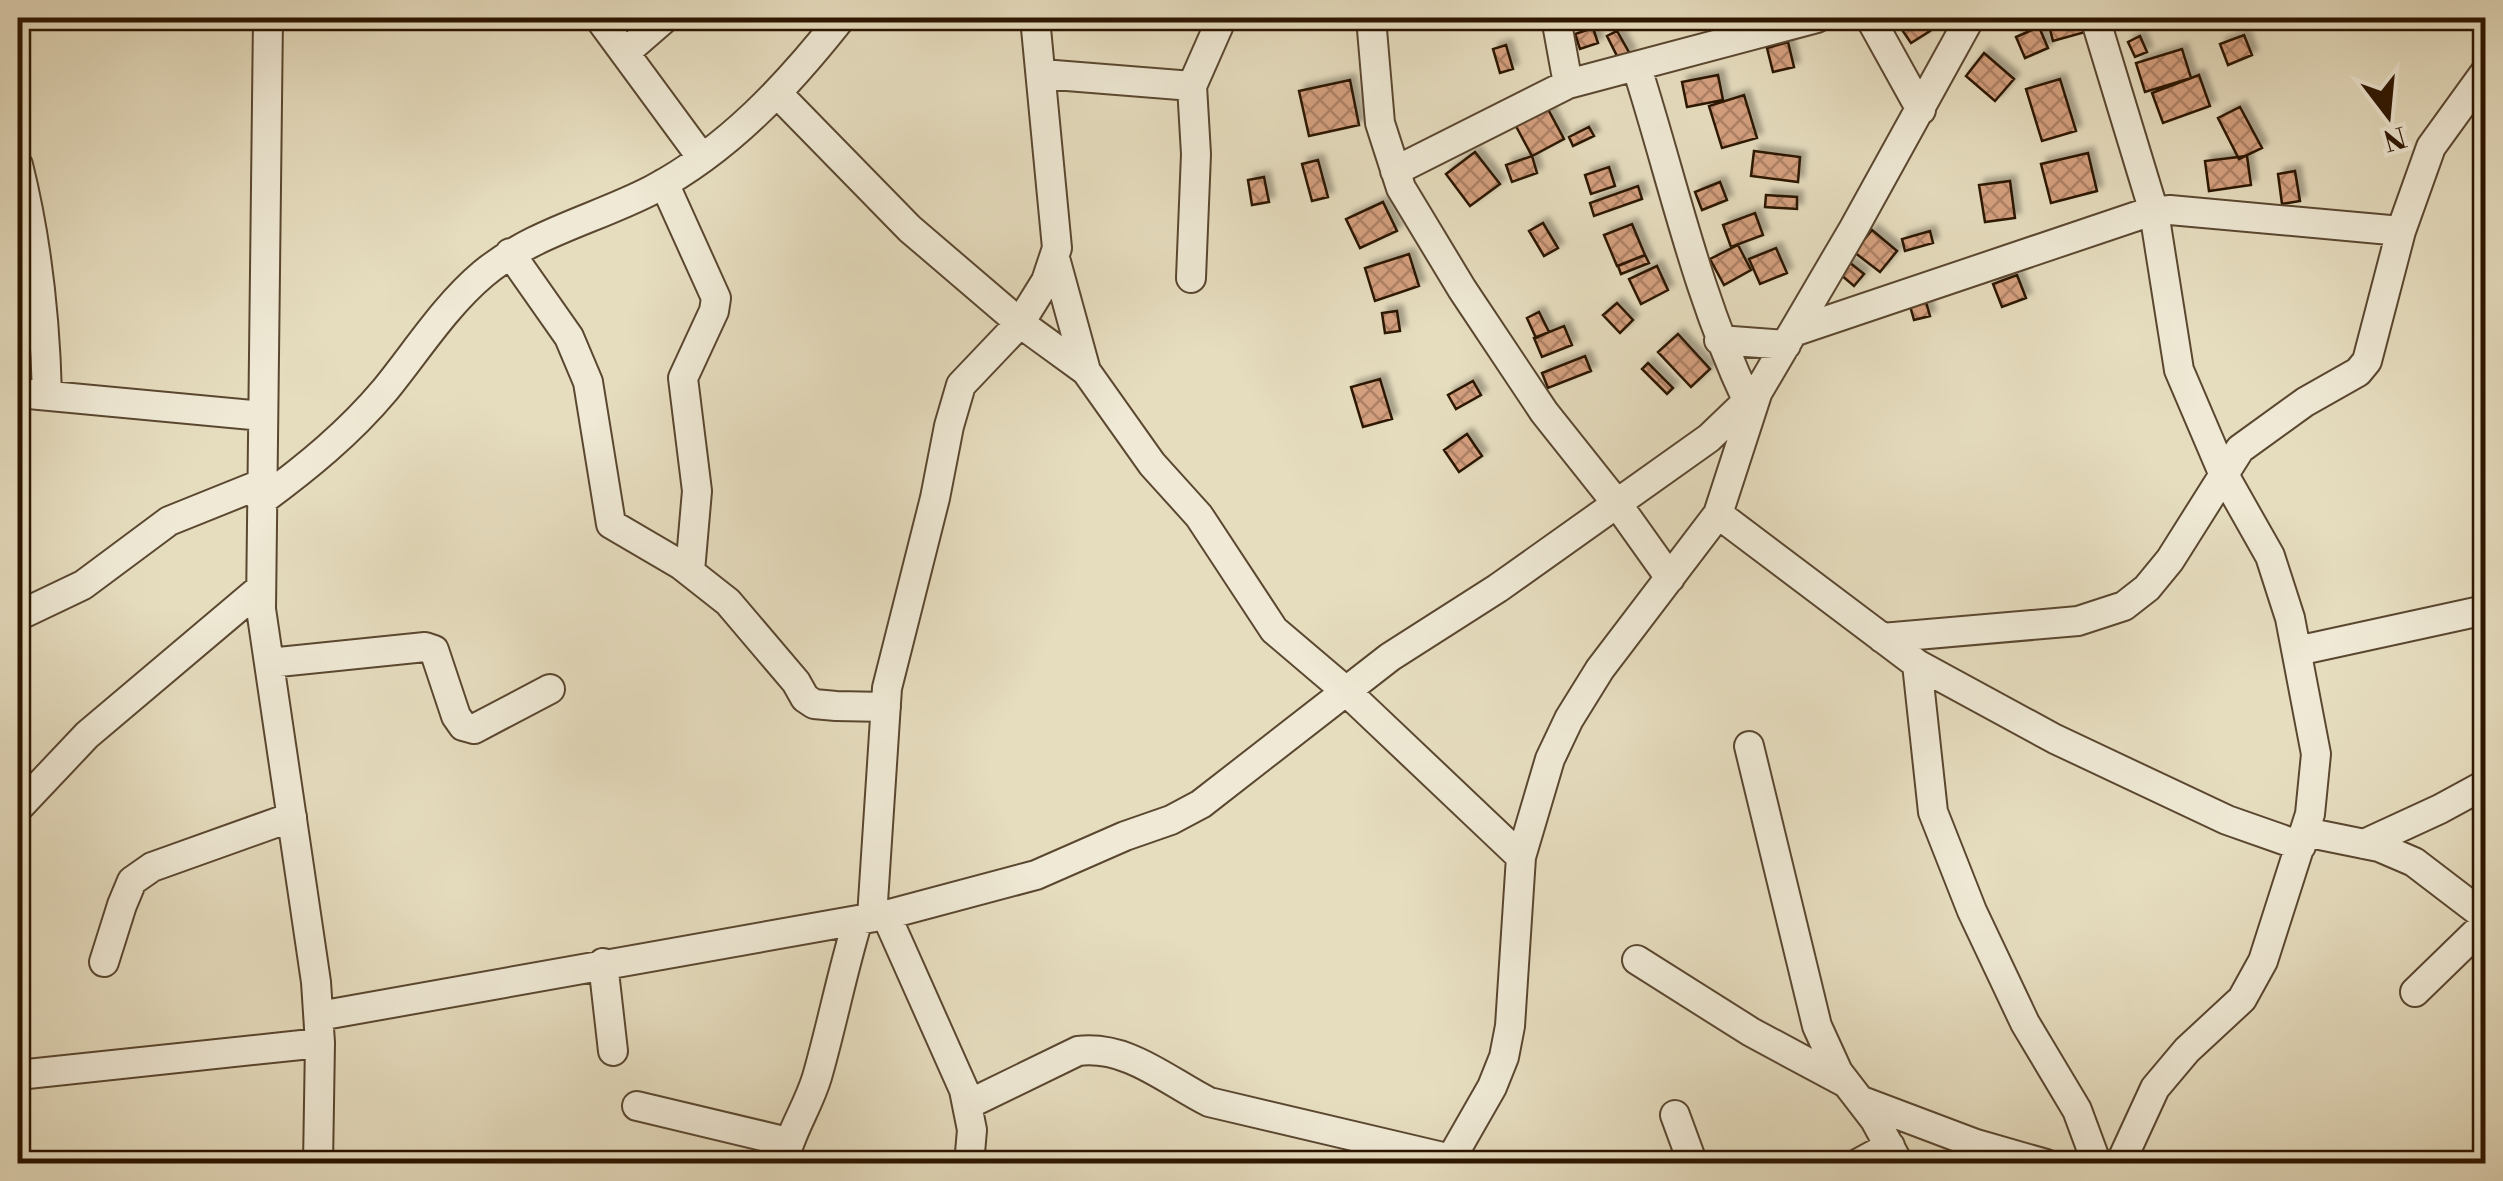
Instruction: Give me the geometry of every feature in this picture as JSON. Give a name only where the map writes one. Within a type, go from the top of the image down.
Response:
[{"type":"street","points":[[268,18],[261,588],[320,1030],[318,1164]]},
{"type":"street","points":[[600,18],[702,158]]},
{"type":"street","points":[[627,51],[666,18]]},
{"type":"street","points":[[18,616],[83,585],[169,521],[261,492],[310,464],[358,420],[479,277],[510,253],[664,183],[702,158],[777,93],[841,18]]},
{"type":"street","points":[[638,1106],[786,1153],[816,1080],[842,973],[872,917],[886,707],[895,650],[962,385],[1020,324],[1055,258],[1057,224],[1035,18]]},
{"type":"street","points":[[1191,278],[1196,154],[1192,86],[1222,18]]},
{"type":"street","points":[[1370,18],[1380,123],[1401,188],[1544,412],[1670,578]]},
{"type":"street","points":[[1556,18],[1568,84]]},
{"type":"street","points":[[1395,171],[1568,84],[1818,18]]},
{"type":"street","points":[[1870,18],[1921,110]]},
{"type":"street","points":[[18,1076],[320,1030],[603,963],[872,917],[1036,875],[1171,820],[1230,782],[1390,657],[1618,505],[1709,438],[1753,395],[1790,338],[1970,18]]},
{"type":"street","points":[[2095,18],[2154,212],[2179,370],[2222,473],[2270,556],[2290,618],[2316,754],[2303,839],[2264,962],[2242,999],[2155,1088],[2120,1164]]},
{"type":"street","points":[[968,1104],[1078,1051],[1098,1048],[1154,1069],[1209,1102],[1449,1161],[1477,1116],[1504,1057],[1510,1026],[1521,857],[1550,759],[1600,669],[1718,514],[1753,395],[1718,340],[1637,68]]},
{"type":"street","points":[[1882,638],[2078,621],[2124,606],[2147,588],[2170,560],[2240,450],[2362,368],[2372,350],[2401,230],[2431,147],[2486,71]]},
{"type":"street","points":[[1042,74],[1192,86]]},
{"type":"street","points":[[777,93],[886,206],[1020,324],[1086,371],[1152,464],[1199,516],[1274,630],[1346,692],[1521,857]]},
{"type":"street","points":[[18,165],[31,218],[45,322],[46,394]]},
{"type":"street","points":[[664,183],[716,298],[714,311],[682,378],[698,491],[690,571]]},
{"type":"street","points":[[1718,340],[1790,338],[2122,218],[2154,212],[2170,210],[2401,230]]},
{"type":"street","points":[[510,253],[568,337],[588,382],[611,524],[690,571],[728,602],[796,682],[804,698],[814,704],[886,707]]},
{"type":"street","points":[[1055,258],[1086,371]]},
{"type":"street","points":[[18,393],[262,416]]},
{"type":"street","points":[[1718,514],[1917,664],[2056,739],[2227,820],[2303,839],[2364,844],[2414,862],[2482,912],[2415,992]]},
{"type":"street","points":[[18,808],[87,735],[261,588]]},
{"type":"street","points":[[2297,651],[2476,612]]},
{"type":"street","points":[[269,662],[425,646],[434,650],[456,716],[463,726],[474,728],[550,689]]},
{"type":"street","points":[[1917,664],[1933,812],[1987,943],[2025,1024],[2077,1110],[2097,1164]]},
{"type":"street","points":[[1749,746],[1817,1026],[1828,1054],[1894,1155],[1857,1164]]},
{"type":"street","points":[[2364,844],[2486,784]]},
{"type":"street","points":[[104,962],[132,882],[152,867],[292,817]]},
{"type":"street","points":[[872,917],[953,1060],[968,1104],[972,1130],[970,1164]]},
{"type":"street","points":[[1637,960],[1856,1093],[1976,1144],[2046,1164]]},
{"type":"street","points":[[603,963],[612,1051]]},
{"type":"street","points":[[1675,1115],[1693,1164]]},
{"type":"building","points":[[1894,18],[1922,18],[1930,31],[1911,43]]},
{"type":"building","points":[[2047,18],[2085,18],[2089,31],[2053,41]]},
{"type":"building","points":[[2039,27],[2048,48],[2025,58],[2016,37]]},
{"type":"building","points":[[1593,28],[1598,43],[1580,49],[1575,34]]},
{"type":"building","points":[[1617,31],[1630,54],[1619,60],[1607,36]]},
{"type":"building","points":[[2244,35],[2252,55],[2228,65],[2220,44]]},
{"type":"building","points":[[2140,36],[2147,52],[2135,57],[2128,42]]},
{"type":"building","points":[[1788,42],[1794,67],[1773,72],[1767,48]]},
{"type":"building","points":[[1506,45],[1513,69],[1500,73],[1493,49]]},
{"type":"building","points":[[2182,49],[2191,78],[2145,92],[2136,63]]},
{"type":"building","points":[[1984,53],[2014,79],[1995,101],[1966,76]]},
{"type":"building","points":[[1718,75],[1723,100],[1687,107],[1682,82]]},
{"type":"building","points":[[2199,75],[2210,106],[2163,123],[2152,93]]},
{"type":"building","points":[[2060,79],[2076,131],[2042,141],[2026,89]]},
{"type":"building","points":[[1350,80],[1359,125],[1309,136],[1299,91]]},
{"type":"building","points":[[1744,95],[1757,138],[1722,148],[1709,106]]},
{"type":"building","points":[[1542,98],[1564,139],[1532,156],[1510,115]]},
{"type":"building","points":[[2240,107],[2262,148],[2239,159],[2218,118]]},
{"type":"building","points":[[1589,127],[1594,136],[1573,146],[1569,137]]},
{"type":"building","points":[[1754,151],[1800,157],[1798,182],[1751,176]]},
{"type":"building","points":[[1475,152],[1500,184],[1470,206],[1446,174]]},
{"type":"building","points":[[2088,153],[2097,191],[2051,203],[2041,164]]},
{"type":"building","points":[[1532,156],[1537,173],[1512,182],[1506,165]]},
{"type":"building","points":[[2247,156],[2251,185],[2209,191],[2205,161]]},
{"type":"building","points":[[1318,160],[1328,197],[1312,201],[1302,164]]},
{"type":"building","points":[[1609,167],[1615,186],[1591,194],[1585,175]]},
{"type":"building","points":[[2295,171],[2300,201],[2282,204],[2278,174]]},
{"type":"building","points":[[1264,177],[1269,202],[1252,205],[1248,180]]},
{"type":"building","points":[[2010,181],[2015,218],[1985,222],[1979,185]]},
{"type":"building","points":[[1720,182],[1727,200],[1702,210],[1695,192]]},
{"type":"building","points":[[1638,186],[1642,199],[1594,216],[1590,203]]},
{"type":"building","points":[[1766,195],[1797,197],[1797,209],[1765,207]]},
{"type":"building","points":[[1383,202],[1397,231],[1360,248],[1346,219]]},
{"type":"building","points":[[1755,213],[1763,235],[1731,247],[1723,225]]},
{"type":"building","points":[[1543,223],[1558,248],[1544,256],[1529,231]]},
{"type":"building","points":[[1632,224],[1645,255],[1617,266],[1604,235]]},
{"type":"building","points":[[1872,230],[1897,251],[1880,272],[1854,252]]},
{"type":"building","points":[[1930,231],[1933,243],[1905,251],[1902,239]]},
{"type":"building","points":[[1738,245],[1751,270],[1724,285],[1710,259]]},
{"type":"building","points":[[1776,248],[1787,273],[1760,284],[1749,259]]},
{"type":"building","points":[[1409,254],[1419,286],[1375,301],[1365,268]]},
{"type":"building","points":[[1645,255],[1649,263],[1621,274],[1618,266]]},
{"type":"building","points":[[1849,262],[1864,274],[1854,286],[1840,274]]},
{"type":"building","points":[[1657,266],[1668,290],[1641,304],[1629,279]]},
{"type":"building","points":[[2017,275],[2026,298],[2002,307],[1993,284]]},
{"type":"building","points":[[1926,302],[1930,316],[1914,320],[1910,306]]},
{"type":"building","points":[[1617,303],[1633,320],[1620,333],[1603,315]]},
{"type":"building","points":[[1397,311],[1400,331],[1385,333],[1382,313]]},
{"type":"building","points":[[1539,312],[1549,332],[1536,338],[1527,318]]},
{"type":"building","points":[[1564,326],[1572,345],[1542,357],[1534,338]]},
{"type":"building","points":[[1678,334],[1710,369],[1691,387],[1658,352]]},
{"type":"building","points":[[1585,356],[1591,371],[1548,388],[1542,373]]},
{"type":"building","points":[[1648,363],[1673,388],[1667,394],[1642,369]]},
{"type":"building","points":[[1380,379],[1392,419],[1363,427],[1351,387]]},
{"type":"building","points":[[1473,381],[1481,395],[1456,409],[1448,395]]},
{"type":"building","points":[[1467,434],[1482,456],[1459,472],[1444,450]]}]
